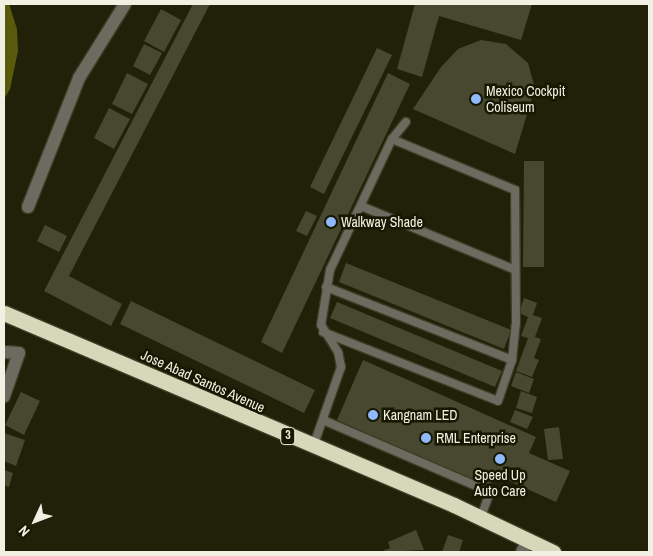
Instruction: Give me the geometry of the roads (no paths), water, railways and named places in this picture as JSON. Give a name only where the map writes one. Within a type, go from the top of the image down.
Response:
[{"type":"highway","name":"Jose Abad Santos Avenue","points":[[4,313],[313,447],[481,517],[525,546],[553,552]]},
{"type":"street","points":[[28,207],[79,78],[125,4]]},
{"type":"street","points":[[4,352],[19,353],[4,396]]},
{"type":"lane","points":[[313,447],[341,367],[338,352],[323,332],[321,325],[330,270],[392,139],[406,122]]},
{"type":"lane","points":[[323,332],[498,401],[512,360],[516,323],[513,269],[515,190],[392,139]]},
{"type":"lane","points":[[361,206],[513,269]]},
{"type":"lane","points":[[326,287],[512,360]]},
{"type":"lane","points":[[323,420],[490,492],[481,517]]},
{"type":"place","name":"Mexico Cockpit Coliseum","points":[[476,99]]},
{"type":"place","name":"Walkway Shade","points":[[331,222]]},
{"type":"place","name":"Kangnam LED","points":[[373,415]]},
{"type":"place","name":"RML Enterprise","points":[[426,438]]},
{"type":"place","name":"Speed Up Auto Care","points":[[500,459]]}]
